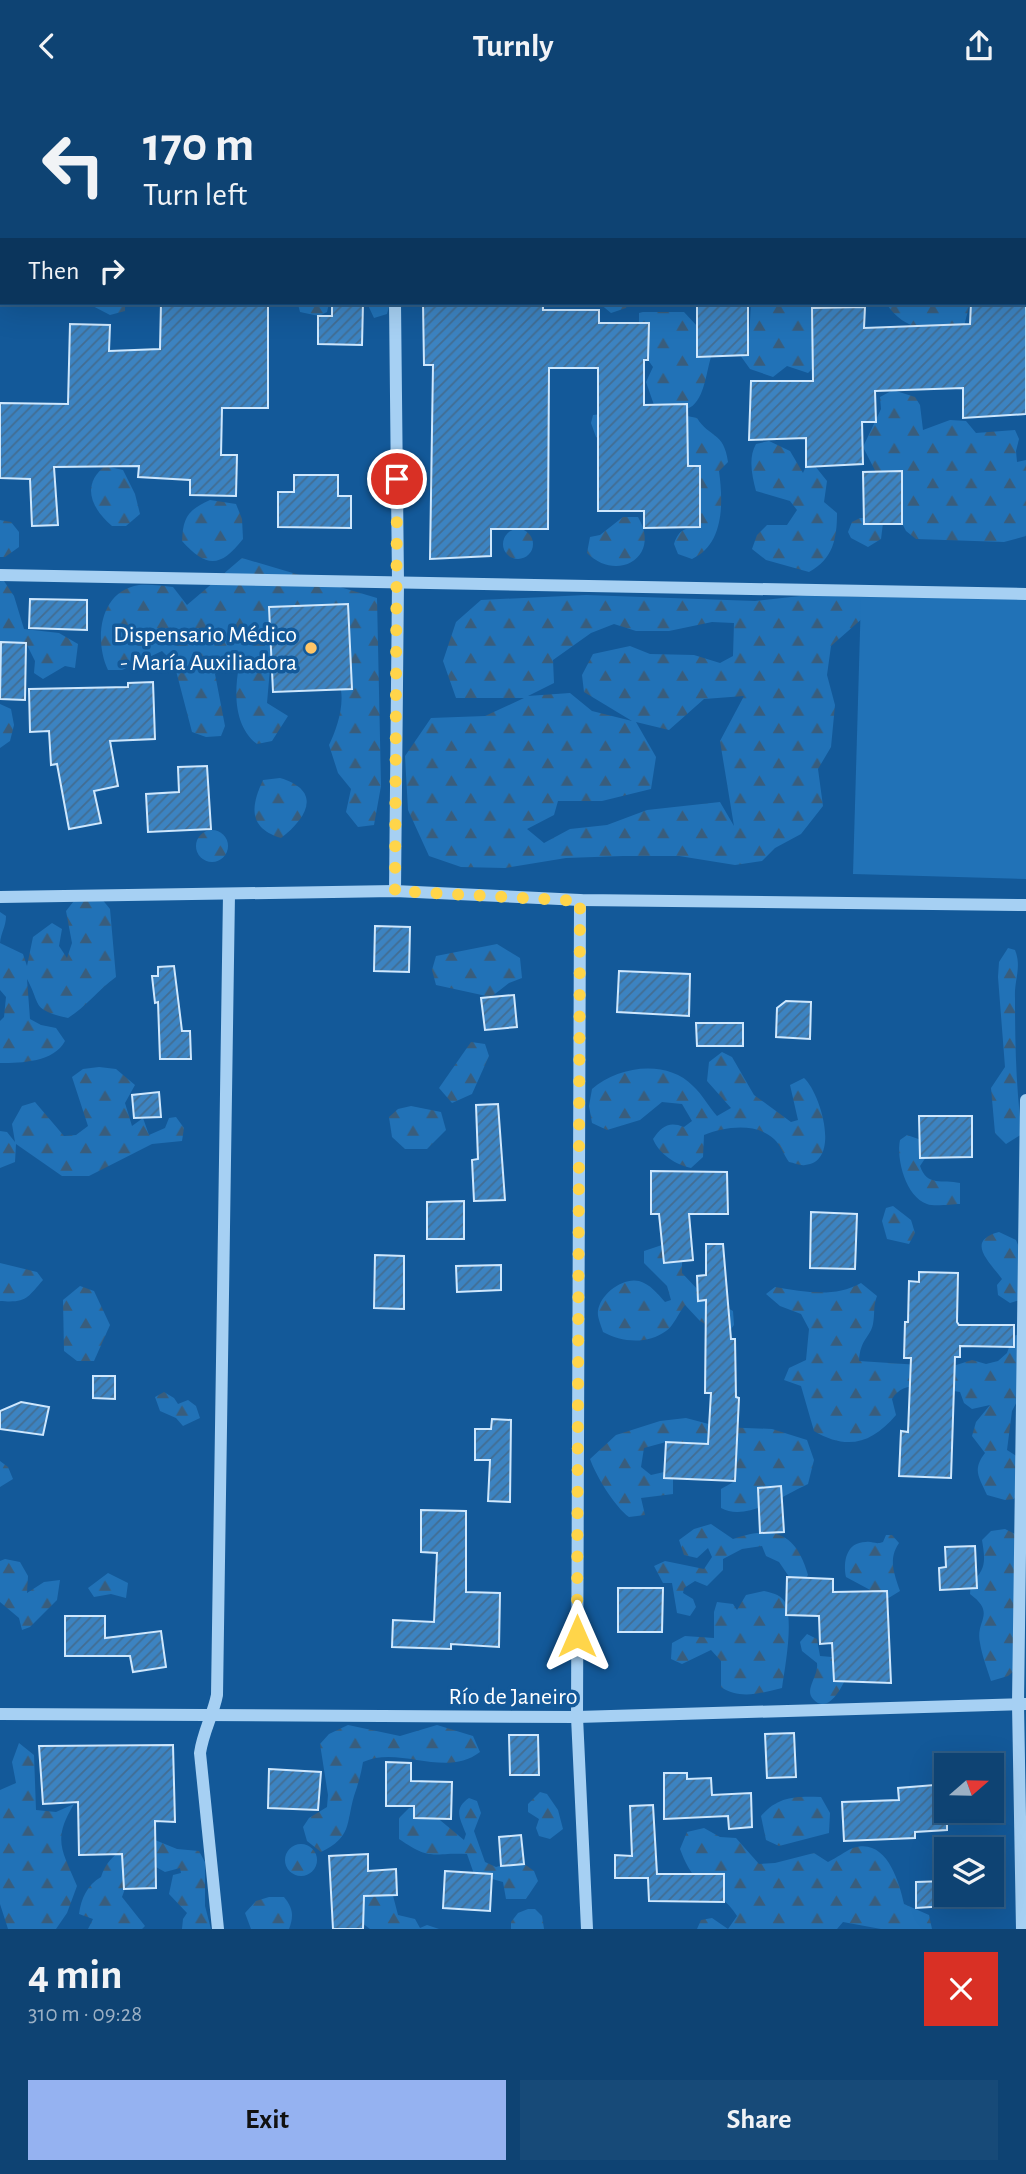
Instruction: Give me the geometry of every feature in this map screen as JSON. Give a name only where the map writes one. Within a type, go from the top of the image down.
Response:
[{"type":"street","points":[[395,305],[398,582],[395,891]]},
{"type":"street","points":[[0,575],[1026,594]]},
{"type":"street","points":[[0,897],[395,891],[580,901],[1026,905]]},
{"type":"street","points":[[218,1929],[200,1753],[203,1734],[213,1714],[217,1695],[229,894]]},
{"type":"street","points":[[580,901],[577,1717],[587,1929]]},
{"type":"street","points":[[1021,1929],[1026,1100]]},
{"type":"street","name":"Río de Janeiro","points":[[0,1714],[577,1717],[1022,1704]]},
{"type":"green space","points":[[91,305],[125,305],[125,311],[110,315]]},
{"type":"green space","points":[[298,305],[329,305],[327,312],[319,316],[300,312]]},
{"type":"green space","points":[[368,305],[389,305],[387,314],[374,318]]},
{"type":"green space","points":[[601,305],[627,305],[626,308],[611,313]]},
{"type":"green space","points":[[751,305],[856,305],[812,308],[813,362],[819,362],[808,373],[787,366],[773,377],[750,369],[740,355],[748,355]]},
{"type":"green space","points":[[888,305],[969,305],[963,330],[929,329],[910,325]]},
{"type":"green space","points":[[684,312],[697,326],[697,357],[711,357],[701,394],[693,406],[687,409],[687,404],[654,405],[646,382],[653,367],[648,360],[649,323],[639,323],[639,313]]},
{"type":"green space","points":[[893,390],[915,397],[920,405],[923,430],[950,420],[966,421],[976,433],[1015,430],[1019,439],[1017,462],[1026,460],[1026,536],[1004,542],[916,539],[906,531],[863,447],[881,409],[880,397]]},
{"type":"green space","points":[[628,411],[687,432],[687,416],[697,418],[723,445],[728,462],[719,471],[719,521],[711,543],[692,559],[678,554],[674,544],[683,530],[700,527],[700,466],[645,466],[596,437],[591,423],[593,415]]},
{"type":"green space","points":[[769,441],[790,451],[803,473],[806,466],[815,466],[827,481],[824,502],[837,513],[832,547],[824,561],[809,572],[766,560],[752,549],[757,535],[767,525],[787,525],[797,510],[790,501],[756,491],[752,455],[756,444]]},
{"type":"green space","points":[[105,466],[123,470],[135,494],[140,514],[126,526],[112,526],[94,504],[91,489],[93,481]]},
{"type":"green space","points":[[210,500],[236,504],[242,519],[243,539],[228,555],[214,561],[199,556],[182,541],[188,515],[196,507]]},
{"type":"green space","points":[[623,517],[638,517],[644,531],[644,544],[640,554],[623,565],[611,566],[599,562],[587,553],[590,537],[600,535]]},
{"type":"green space","points":[[864,518],[864,524],[883,523],[881,539],[868,547],[851,538],[848,532],[852,522]]},
{"type":"green space","points":[[0,520],[11,522],[19,532],[19,547],[5,557],[0,557]]},
{"type":"green space","points":[[518,529],[524,530],[532,538],[532,550],[524,558],[518,559],[512,558],[504,550],[503,544],[504,538],[512,530]]},
{"type":"green space","points":[[242,558],[377,598],[381,786],[374,825],[358,827],[346,812],[351,789],[338,773],[329,745],[339,717],[342,695],[340,685],[330,668],[310,654],[273,634],[267,703],[288,716],[272,741],[257,744],[249,737],[240,719],[236,698],[239,666],[226,662],[215,674],[225,726],[221,736],[206,737],[192,732],[174,663],[162,651],[122,670],[108,670],[101,645],[101,632],[103,618],[115,597],[126,589],[139,585],[173,587],[187,605]]},
{"type":"green space","points":[[0,575],[14,596],[24,629],[59,633],[78,644],[75,668],[65,666],[43,679],[34,673],[35,661],[26,643],[0,643]]},
{"type":"green space","points":[[586,595],[755,601],[809,595],[861,597],[864,617],[831,646],[827,675],[835,705],[831,747],[818,769],[823,806],[801,834],[775,848],[762,861],[735,865],[679,856],[623,856],[566,858],[505,868],[461,867],[429,856],[408,810],[405,756],[431,718],[485,716],[524,698],[456,698],[443,661],[456,622],[481,600]],"holes":[[[712,622],[734,623],[733,656],[720,663],[694,655],[650,654],[630,646],[593,654],[582,675],[584,692],[632,721],[592,711],[570,693],[528,696],[554,683],[553,660],[591,633],[614,624],[636,631],[669,631]],[[744,696],[720,741],[734,826],[720,802],[647,810],[607,825],[570,829],[544,843],[527,829],[554,815],[558,801],[602,801],[651,789],[656,757],[636,722],[669,730],[704,699]]]},
{"type":"green space","points":[[861,597],[1026,598],[1026,879],[853,874]]},
{"type":"green space","points":[[0,704],[11,709],[14,725],[10,741],[0,748]]},
{"type":"green space","points":[[280,778],[293,783],[306,797],[303,814],[281,838],[263,829],[255,816],[256,799],[263,780]]},
{"type":"green space","points":[[212,830],[223,835],[228,846],[223,857],[212,862],[201,857],[196,846],[201,835]]},
{"type":"green space","points":[[81,892],[97,893],[110,909],[116,977],[81,1009],[68,1018],[48,1012],[39,1006],[27,979],[30,1019],[56,1028],[65,1041],[53,1053],[37,1060],[0,1063],[0,1021],[4,1017],[6,997],[0,990],[0,943],[23,954],[27,966],[33,937],[52,923],[62,929],[59,946],[67,958],[72,943],[66,911]]},
{"type":"green space","points":[[0,912],[6,916],[0,943]]},
{"type":"green space","points":[[497,944],[520,958],[522,978],[509,983],[491,997],[436,985],[432,970],[436,956]]},
{"type":"green space","points":[[1008,948],[1015,950],[1018,962],[1015,991],[1016,1049],[1022,1134],[1006,1144],[995,1133],[991,1088],[1005,1067],[998,977],[999,962]]},
{"type":"green space","points":[[471,1042],[485,1044],[489,1056],[472,1094],[452,1103],[439,1088]]},
{"type":"green space","points":[[722,1052],[732,1057],[754,1095],[791,1122],[798,1120],[790,1085],[804,1078],[816,1097],[824,1126],[823,1152],[816,1161],[803,1165],[789,1162],[776,1141],[767,1134],[740,1128],[704,1135],[703,1157],[691,1168],[680,1164],[664,1154],[653,1139],[666,1126],[684,1127],[692,1121],[682,1104],[662,1102],[640,1120],[607,1130],[592,1123],[589,1106],[592,1089],[615,1075],[642,1069],[656,1069],[682,1077],[696,1089],[717,1116],[731,1108],[707,1081],[709,1062]]},
{"type":"green space","points":[[83,1069],[116,1069],[135,1085],[125,1103],[132,1126],[143,1118],[149,1135],[165,1128],[169,1118],[176,1117],[184,1128],[182,1141],[152,1144],[89,1176],[62,1176],[16,1144],[15,1162],[0,1168],[0,1131],[7,1132],[15,1142],[12,1124],[22,1106],[35,1102],[64,1136],[76,1135],[88,1126],[72,1077]]},
{"type":"green space","points":[[411,1106],[441,1112],[446,1130],[427,1149],[405,1149],[392,1137],[389,1117],[398,1109]]},
{"type":"green space","points":[[907,1135],[927,1142],[928,1154],[920,1166],[927,1177],[936,1181],[960,1183],[960,1204],[930,1205],[913,1194],[904,1177],[899,1148],[900,1140]]},
{"type":"green space","points":[[893,1206],[911,1220],[915,1233],[909,1244],[887,1239],[882,1221],[886,1208]]},
{"type":"green space","points":[[999,1232],[1016,1240],[1021,1252],[1020,1300],[1010,1303],[998,1295],[997,1285],[1002,1279],[986,1259],[982,1246],[989,1236]]},
{"type":"green space","points":[[662,1245],[682,1256],[682,1273],[701,1293],[733,1311],[734,1325],[729,1332],[720,1333],[700,1321],[685,1305],[669,1329],[651,1338],[626,1340],[603,1332],[598,1316],[600,1305],[608,1293],[620,1284],[633,1280],[643,1282],[665,1302],[671,1300],[667,1286],[644,1263],[644,1251]]},
{"type":"green space","points":[[0,1263],[37,1272],[43,1280],[26,1298],[0,1301]]},
{"type":"green space","points":[[861,1283],[877,1296],[873,1324],[861,1348],[859,1361],[950,1367],[972,1360],[986,1364],[998,1361],[1007,1353],[1013,1336],[1021,1334],[1022,1392],[1012,1411],[1007,1450],[1018,1457],[1018,1492],[1014,1499],[1005,1500],[987,1495],[978,1469],[985,1453],[972,1436],[976,1422],[990,1405],[972,1409],[964,1403],[960,1392],[923,1386],[905,1388],[892,1399],[896,1415],[878,1432],[859,1441],[838,1441],[814,1431],[801,1386],[784,1380],[789,1368],[806,1360],[809,1329],[801,1314],[780,1306],[766,1294],[775,1287],[830,1292]]},
{"type":"green space","points":[[80,1286],[94,1291],[110,1325],[94,1361],[77,1361],[64,1351],[63,1300]]},
{"type":"green space","points":[[164,1392],[178,1404],[188,1400],[196,1406],[200,1418],[183,1426],[176,1418],[160,1411],[155,1397]]},
{"type":"green space","points":[[686,1418],[720,1427],[772,1429],[807,1440],[814,1460],[808,1484],[765,1505],[742,1512],[731,1511],[721,1508],[721,1489],[735,1481],[737,1445],[666,1442],[644,1448],[641,1467],[651,1475],[664,1472],[673,1479],[673,1494],[641,1498],[645,1515],[629,1517],[607,1491],[590,1459],[616,1435],[660,1421]]},
{"type":"green space","points":[[0,1461],[8,1467],[13,1479],[0,1487]]},
{"type":"green space","points":[[711,1524],[733,1539],[760,1533],[781,1536],[797,1549],[808,1575],[801,1585],[794,1584],[779,1562],[766,1556],[762,1546],[742,1549],[723,1559],[723,1570],[707,1586],[695,1581],[684,1588],[683,1593],[693,1599],[696,1607],[690,1616],[677,1613],[672,1583],[663,1583],[654,1566],[665,1561],[704,1569],[712,1557],[708,1548],[697,1558],[684,1555],[679,1540],[694,1529]]},
{"type":"green space","points":[[1005,1529],[1015,1534],[1021,1665],[1008,1676],[991,1681],[979,1635],[984,1612],[970,1594],[971,1582],[984,1564],[982,1540],[991,1531]]},
{"type":"green space","points":[[886,1535],[892,1535],[899,1543],[893,1560],[900,1591],[887,1599],[846,1577],[845,1565],[847,1554],[854,1545],[883,1542]]},
{"type":"green space","points":[[5,1559],[20,1562],[28,1576],[27,1593],[44,1582],[60,1580],[57,1600],[30,1627],[22,1630],[19,1618],[0,1602],[0,1561]]},
{"type":"green space","points":[[108,1573],[128,1583],[126,1598],[111,1594],[94,1597],[88,1588]]},
{"type":"green space","points":[[764,1591],[783,1599],[788,1613],[788,1646],[782,1688],[751,1694],[728,1691],[721,1687],[721,1661],[711,1650],[682,1664],[671,1659],[672,1643],[685,1636],[714,1638],[714,1612],[717,1602],[733,1604],[737,1610],[746,1595]]},
{"type":"green space","points":[[807,1634],[817,1639],[820,1656],[832,1657],[844,1667],[847,1675],[834,1697],[824,1704],[813,1699],[810,1691],[817,1663],[802,1651],[800,1642]]},
{"type":"green space","points":[[348,1725],[400,1736],[437,1725],[473,1736],[480,1752],[452,1763],[392,1757],[363,1762],[346,1829],[338,1841],[321,1852],[307,1841],[303,1827],[309,1818],[327,1807],[328,1795],[320,1744],[329,1734]]},
{"type":"green space","points":[[19,1743],[34,1755],[36,1810],[56,1812],[74,1804],[61,1836],[64,1854],[77,1886],[67,1913],[56,1929],[8,1929],[0,1904],[0,1790],[16,1783],[12,1762]]},
{"type":"green space","points":[[540,1792],[547,1794],[558,1810],[563,1829],[550,1839],[539,1836],[536,1828],[539,1819],[528,1812],[528,1804]]},
{"type":"green space","points":[[821,1797],[830,1813],[829,1833],[779,1846],[766,1840],[761,1816],[767,1809],[788,1799]]},
{"type":"green space","points":[[469,1798],[477,1801],[481,1813],[474,1831],[485,1862],[496,1867],[519,1860],[534,1871],[538,1881],[526,1899],[506,1899],[503,1882],[474,1874],[467,1854],[426,1853],[399,1839],[399,1818],[409,1808],[423,1806],[464,1840],[466,1834],[459,1810]]},
{"type":"green space","points":[[704,1828],[720,1837],[736,1838],[759,1864],[775,1863],[814,1853],[828,1862],[853,1848],[864,1846],[874,1849],[889,1863],[899,1884],[904,1904],[929,1915],[932,1929],[881,1929],[843,1922],[837,1929],[728,1929],[737,1916],[725,1901],[693,1875],[680,1849],[687,1832]]},
{"type":"green space","points":[[155,1840],[177,1849],[199,1851],[205,1862],[205,1906],[211,1929],[182,1929],[187,1913],[169,1894],[173,1875],[181,1873],[180,1868],[165,1872],[156,1867],[155,1859],[132,1869],[122,1897],[145,1926],[142,1929],[88,1929],[93,1919],[79,1914],[88,1888],[101,1877],[115,1855],[129,1847]]},
{"type":"green space","points":[[301,1844],[312,1849],[317,1860],[312,1871],[301,1876],[290,1871],[285,1860],[290,1849]]},
{"type":"green space","points":[[391,1888],[398,1915],[415,1919],[420,1928],[427,1925],[439,1929],[370,1929],[362,1923],[361,1889]]},
{"type":"green space","points":[[269,1897],[284,1897],[287,1901],[292,1912],[289,1929],[251,1929],[245,1913],[256,1901]]},
{"type":"green space","points":[[535,1909],[542,1916],[544,1929],[511,1929],[511,1922],[518,1913]]},
{"type":"green space","points":[[712,1918],[728,1929],[697,1929],[701,1920]]},
{"type":"building","points":[[161,305],[268,305],[268,408],[222,408],[221,455],[237,455],[236,496],[190,495],[190,480],[138,477],[139,466],[54,467],[58,525],[32,526],[30,479],[0,478],[0,403],[68,404],[70,324],[110,325],[109,351],[160,349]]},
{"type":"building","points":[[332,305],[363,305],[362,345],[318,344],[318,316],[332,316]]},
{"type":"building","points":[[423,305],[543,305],[543,310],[599,310],[599,323],[649,323],[648,360],[644,360],[644,405],[687,404],[688,466],[700,466],[700,527],[644,528],[644,511],[598,511],[598,368],[549,368],[548,529],[491,529],[491,556],[430,559],[433,365],[424,365]]},
{"type":"building","points":[[697,305],[748,305],[748,355],[697,357]]},
{"type":"building","points":[[971,305],[1026,305],[1026,414],[963,418],[963,388],[875,391],[876,422],[862,422],[863,464],[806,467],[806,438],[749,440],[751,381],[813,381],[812,308],[865,307],[864,328],[970,324]]},
{"type":"building","points":[[902,471],[902,524],[864,524],[863,472]]},
{"type":"building","points":[[294,475],[338,475],[338,496],[351,496],[351,528],[278,527],[278,492],[294,492]]},
{"type":"building","points":[[30,599],[87,600],[87,630],[29,628]]},
{"type":"building","name":"Dispensario Médico - María Auxiliadora","points":[[348,604],[352,689],[273,692],[269,607]]},
{"type":"building","points":[[1,642],[26,643],[25,700],[0,699]]},
{"type":"building","points":[[153,682],[155,739],[110,741],[118,786],[94,791],[101,823],[69,829],[57,764],[51,765],[49,731],[30,732],[29,689],[128,687],[128,683]]},
{"type":"building","points":[[207,766],[211,829],[148,832],[146,794],[179,792],[178,767]]},
{"type":"building","points":[[375,926],[410,927],[409,972],[374,971]]},
{"type":"building","points":[[174,966],[182,1031],[190,1031],[191,1059],[160,1059],[158,1002],[155,1003],[152,976],[158,976],[158,967]]},
{"type":"building","points":[[619,971],[690,974],[689,1016],[617,1012]]},
{"type":"building","points":[[514,995],[517,1027],[485,1030],[481,998]]},
{"type":"building","points":[[786,1001],[811,1002],[810,1039],[776,1037],[777,1008]]},
{"type":"building","points":[[696,1023],[743,1023],[743,1046],[697,1046]]},
{"type":"building","points":[[159,1092],[161,1117],[134,1118],[132,1095]]},
{"type":"building","points":[[498,1104],[505,1200],[474,1201],[472,1160],[478,1159],[476,1105]]},
{"type":"building","points":[[919,1116],[972,1116],[972,1157],[920,1158]]},
{"type":"building","points":[[651,1171],[727,1172],[728,1214],[689,1214],[693,1260],[664,1263],[659,1214],[651,1214]]},
{"type":"building","points":[[464,1201],[464,1239],[427,1239],[427,1202]]},
{"type":"building","points":[[811,1212],[857,1214],[855,1269],[810,1268]]},
{"type":"building","points":[[706,1244],[723,1244],[731,1339],[735,1339],[736,1397],[739,1398],[735,1481],[664,1478],[666,1442],[708,1444],[711,1393],[705,1393],[706,1300],[698,1301],[697,1276],[706,1275]]},
{"type":"building","points":[[375,1255],[404,1256],[404,1309],[374,1308]]},
{"type":"building","points":[[501,1265],[501,1290],[457,1292],[456,1266]]},
{"type":"building","points":[[919,1272],[958,1273],[959,1325],[1014,1325],[1014,1347],[960,1346],[960,1357],[955,1357],[951,1478],[899,1476],[901,1431],[908,1432],[911,1358],[904,1358],[909,1281],[919,1282]]},
{"type":"building","points":[[93,1376],[115,1376],[115,1399],[93,1398]]},
{"type":"building","points":[[21,1402],[49,1407],[43,1435],[0,1429],[0,1411]]},
{"type":"building","points":[[492,1419],[511,1420],[510,1502],[488,1501],[490,1460],[475,1460],[475,1429],[491,1429]]},
{"type":"building","points":[[781,1486],[784,1532],[760,1533],[758,1488]]},
{"type":"building","points":[[421,1510],[466,1511],[466,1592],[500,1593],[499,1647],[451,1644],[451,1649],[392,1647],[393,1620],[434,1622],[437,1553],[421,1552]]},
{"type":"building","points":[[975,1546],[977,1588],[940,1590],[939,1568],[946,1567],[945,1547]]},
{"type":"building","points":[[787,1577],[833,1579],[833,1592],[887,1591],[891,1683],[834,1681],[832,1643],[820,1644],[819,1616],[786,1615]]},
{"type":"building","points":[[618,1588],[663,1588],[662,1632],[618,1632]]},
{"type":"building","points":[[65,1616],[105,1616],[105,1638],[161,1631],[166,1667],[133,1672],[130,1656],[65,1656]]},
{"type":"building","points":[[794,1733],[796,1777],[767,1778],[765,1734]]},
{"type":"building","points":[[509,1735],[538,1735],[539,1775],[510,1775]]},
{"type":"building","points":[[173,1745],[175,1822],[155,1821],[156,1888],[124,1889],[122,1854],[79,1855],[78,1802],[43,1804],[39,1746]]},
{"type":"building","points":[[386,1762],[411,1763],[411,1781],[452,1782],[451,1819],[414,1818],[414,1806],[386,1806]]},
{"type":"building","points":[[269,1769],[321,1772],[318,1810],[268,1808]]},
{"type":"building","points":[[664,1773],[687,1773],[687,1779],[711,1778],[712,1795],[751,1793],[752,1827],[729,1829],[728,1816],[664,1819]]},
{"type":"building","points":[[934,1785],[934,1823],[947,1823],[947,1830],[915,1832],[915,1838],[844,1841],[842,1802],[899,1800],[898,1788]]},
{"type":"building","points":[[653,1805],[657,1874],[724,1874],[724,1902],[649,1901],[648,1878],[615,1878],[615,1855],[632,1856],[630,1806]]},
{"type":"building","points":[[521,1835],[524,1864],[501,1866],[499,1837]]},
{"type":"building","points":[[368,1854],[368,1871],[396,1869],[397,1895],[364,1896],[363,1929],[333,1929],[329,1856]]},
{"type":"building","points":[[445,1871],[492,1874],[490,1911],[443,1908]]},
{"type":"building","points":[[934,1881],[934,1907],[916,1908],[916,1882]]},
{"type":"place","name":"Dispensario Médico - María Auxiliadora","points":[[311,648]]},
{"type":"route","points":[[397,479],[395,891],[580,901],[577,1636]]}]
